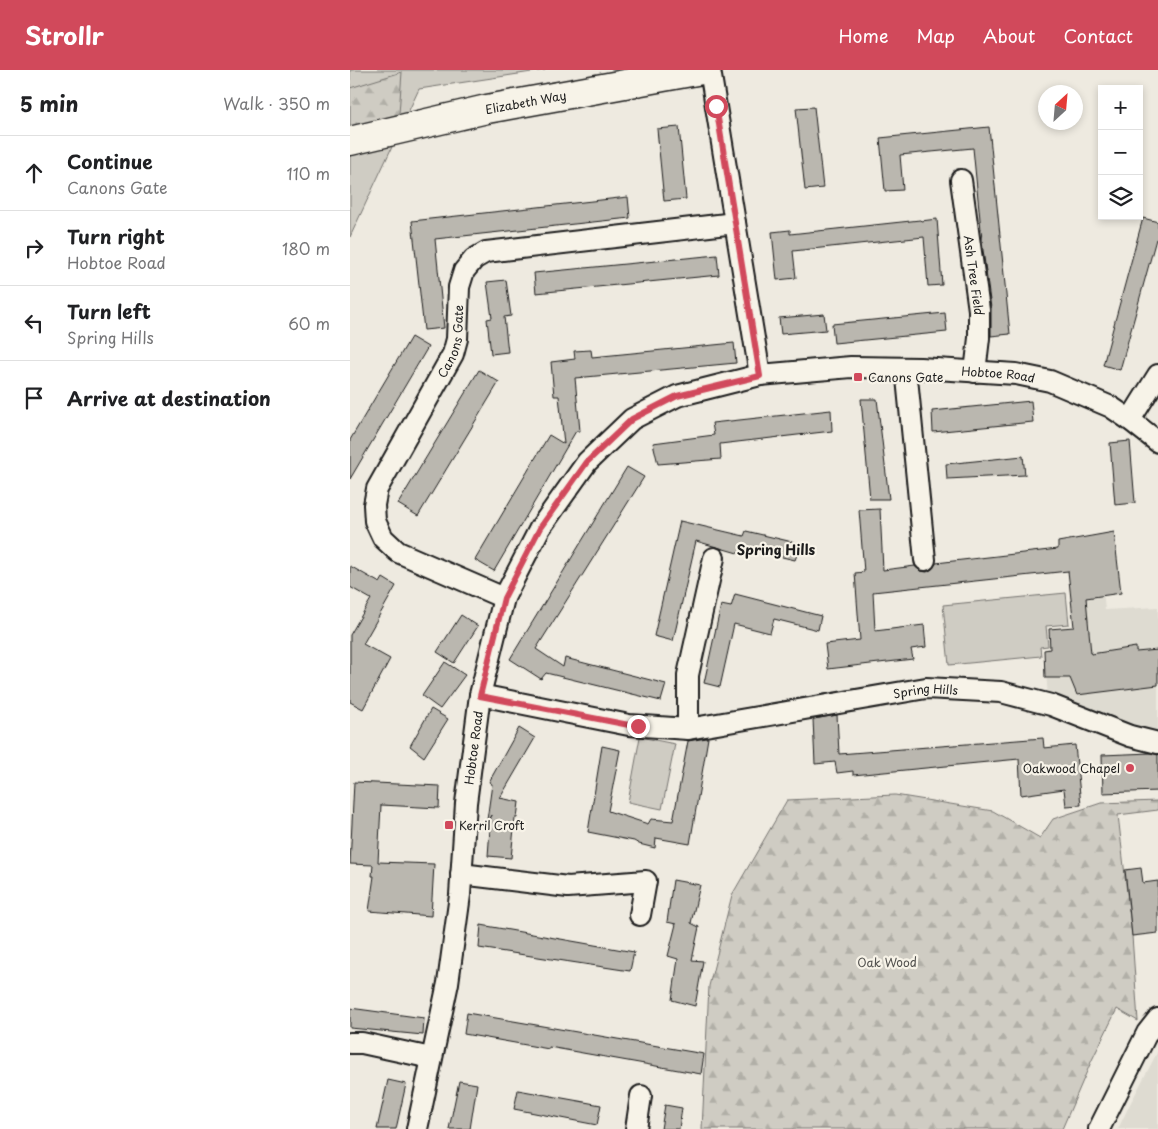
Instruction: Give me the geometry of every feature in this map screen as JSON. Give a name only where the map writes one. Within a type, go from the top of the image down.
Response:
[{"type":"main road","name":"Elizabeth Way","points":[[350,141],[487,109],[702,70]]},
{"type":"street","points":[[710,70],[760,376]]},
{"type":"street","name":"Ash Tree Field","points":[[962,180],[979,310],[979,338],[975,372]]},
{"type":"street","name":"Canons Gate","points":[[504,598],[398,552],[382,538],[375,521],[374,505],[377,489],[453,354],[458,339],[459,287],[464,271],[474,259],[486,252],[735,223]]},
{"type":"street","name":"Hobtoe Road","points":[[417,1129],[448,983],[462,874],[466,803],[480,696],[504,598],[540,528],[587,462],[632,419],[677,396],[760,376],[851,367],[906,368],[1016,374],[1050,381],[1111,407],[1158,442]]},
{"type":"street","points":[[906,368],[925,560]]},
{"type":"street","points":[[1130,420],[1158,376]]},
{"type":"street","points":[[688,729],[688,675],[714,558]]},
{"type":"street","name":"Spring Hills","points":[[480,696],[629,725],[688,729],[926,688],[1000,692],[1051,705],[1130,736],[1158,743]]},
{"type":"street","points":[[462,874],[568,887],[646,881],[640,915]]},
{"type":"street","points":[[1099,1129],[1147,1033],[1158,1019]]},
{"type":"street","points":[[350,1042],[432,1058]]},
{"type":"street","points":[[636,1129],[641,1096]]},
{"type":"shaded area","points":[[1102,579],[1105,610],[1158,607],[1158,737],[1048,696],[1044,650],[1050,649],[1049,629],[1074,627],[1069,582]]},
{"type":"shaded area","points":[[1158,1051],[1158,1129],[1118,1129],[1130,1104]]},
{"type":"green space","points":[[350,70],[545,70],[419,89],[350,237]]},
{"type":"green space","points":[[402,72],[399,114],[350,129],[350,88]]},
{"type":"green space","points":[[1066,593],[1069,624],[1046,626],[1048,646],[1040,647],[1041,656],[949,665],[943,605]]},
{"type":"green space","points":[[640,737],[675,744],[662,809],[628,802]]},
{"type":"green space","name":"Oak Wood","points":[[895,795],[993,811],[1040,838],[1053,819],[1101,803],[1158,801],[1158,810],[1118,815],[1132,936],[1138,1021],[1117,1009],[1091,1062],[1062,1129],[702,1129],[709,986],[732,895],[787,800]]},
{"type":"building","points":[[814,107],[823,188],[805,190],[796,108]]},
{"type":"building","points":[[679,127],[686,199],[664,201],[657,129]]},
{"type":"building","points":[[989,127],[1010,334],[991,336],[991,308],[973,148],[900,155],[903,190],[885,191],[880,138]]},
{"type":"building","points":[[628,197],[630,218],[435,239],[444,328],[424,330],[412,221]]},
{"type":"building","points":[[1143,218],[1158,222],[1158,240],[1156,239],[1120,370],[1103,365]]},
{"type":"building","points":[[937,219],[942,285],[928,286],[924,237],[793,251],[796,278],[777,280],[772,232],[790,230],[790,234]]},
{"type":"building","points":[[717,255],[719,275],[536,293],[534,273]]},
{"type":"building","points":[[506,280],[511,316],[504,317],[508,352],[491,354],[487,319],[492,318],[487,282]]},
{"type":"building","points":[[945,313],[947,332],[834,343],[832,324]]},
{"type":"building","points":[[824,314],[826,330],[781,334],[779,318]]},
{"type":"building","points":[[411,337],[428,347],[350,479],[350,440]]},
{"type":"building","points":[[734,343],[736,363],[575,378],[580,431],[576,431],[494,571],[475,560],[549,435],[564,444],[559,396],[554,396],[551,362],[575,359],[574,351],[591,350],[592,357]]},
{"type":"building","points":[[479,370],[499,382],[418,516],[398,504]]},
{"type":"building","points":[[861,399],[877,399],[889,499],[870,499]]},
{"type":"building","points":[[1031,401],[1033,422],[933,432],[932,411]]},
{"type":"building","points":[[831,410],[832,431],[720,444],[721,459],[658,464],[653,443],[714,435],[712,423]]},
{"type":"building","points":[[1130,441],[1135,503],[1115,505],[1110,443]]},
{"type":"building","points":[[1023,456],[1025,475],[947,479],[946,464]]},
{"type":"building","points":[[627,467],[644,477],[536,649],[563,667],[565,658],[666,684],[661,701],[546,673],[541,679],[510,659]]},
{"type":"building","points":[[880,509],[883,570],[915,566],[920,571],[927,572],[936,563],[1058,549],[1058,542],[1114,532],[1121,593],[1086,598],[1091,654],[1136,647],[1136,652],[1158,650],[1158,685],[1077,695],[1070,678],[1045,678],[1044,650],[1050,649],[1049,629],[1074,627],[1068,571],[873,592],[875,631],[924,625],[926,647],[911,649],[913,659],[828,669],[825,644],[860,640],[855,573],[864,572],[859,510]]},
{"type":"building","points":[[680,521],[744,536],[746,531],[801,544],[795,560],[743,548],[741,554],[696,541],[673,641],[654,636]]},
{"type":"building","points":[[350,566],[380,583],[383,578],[396,586],[363,644],[390,659],[363,709],[350,702],[350,635],[371,599],[350,587]]},
{"type":"building","points":[[735,594],[821,616],[818,630],[774,619],[770,633],[734,624],[720,687],[704,683],[721,605],[731,607]]},
{"type":"building","points":[[461,615],[478,626],[454,663],[437,652]]},
{"type":"building","points":[[445,662],[465,675],[440,709],[422,696]]},
{"type":"building","points":[[431,709],[448,719],[424,757],[410,746]]},
{"type":"building","points":[[837,715],[839,754],[1043,738],[1044,748],[1075,745],[1081,805],[1066,806],[1064,789],[1021,795],[1019,759],[853,775],[853,771],[837,773],[835,762],[815,764],[813,719]]},
{"type":"building","points":[[519,728],[535,738],[500,798],[519,802],[517,818],[515,818],[511,858],[488,856],[491,815],[487,820],[492,784],[489,782]]},
{"type":"building","points":[[708,738],[690,844],[656,838],[655,848],[634,841],[588,832],[602,746],[620,750],[608,811],[648,824],[651,819],[673,821],[688,741]]},
{"type":"building","name":"Oakwood Chapel","points":[[1151,753],[1158,755],[1158,791],[1103,793],[1102,755]]},
{"type":"building","points":[[354,782],[440,786],[439,808],[381,805],[378,862],[434,864],[431,916],[369,911],[374,876],[372,876],[373,865],[350,864]]},
{"type":"building","points":[[1141,868],[1143,883],[1158,881],[1158,933],[1132,936],[1125,870]]},
{"type":"building","points":[[673,880],[700,885],[691,923],[699,927],[692,960],[703,961],[695,1006],[672,1000],[678,959],[668,956],[676,924],[667,922]]},
{"type":"building","points":[[481,925],[634,952],[630,971],[479,948]]},
{"type":"building","points":[[350,1008],[424,1018],[423,1035],[350,1028]]},
{"type":"building","points":[[467,1013],[704,1054],[701,1074],[464,1034]]},
{"type":"building","points":[[388,1080],[406,1084],[396,1129],[377,1129]]},
{"type":"building","points":[[459,1081],[477,1084],[470,1129],[449,1129]]},
{"type":"building","points":[[518,1090],[601,1105],[597,1125],[514,1109]]},
{"type":"building","points":[[665,1105],[682,1108],[679,1129],[661,1129]]},
{"type":"place","name":"Canons Gate","points":[[858,377]]},
{"type":"place","name":"Oakwood Chapel","points":[[1130,768]]},
{"type":"place","name":"Kerril Croft","points":[[449,825]]},
{"type":"district","name":"Spring Hills","points":[[776,549]]},
{"type":"route","points":[[638,726],[480,696],[504,598],[540,528],[587,462],[632,419],[677,396],[760,376],[716,106]]}]
